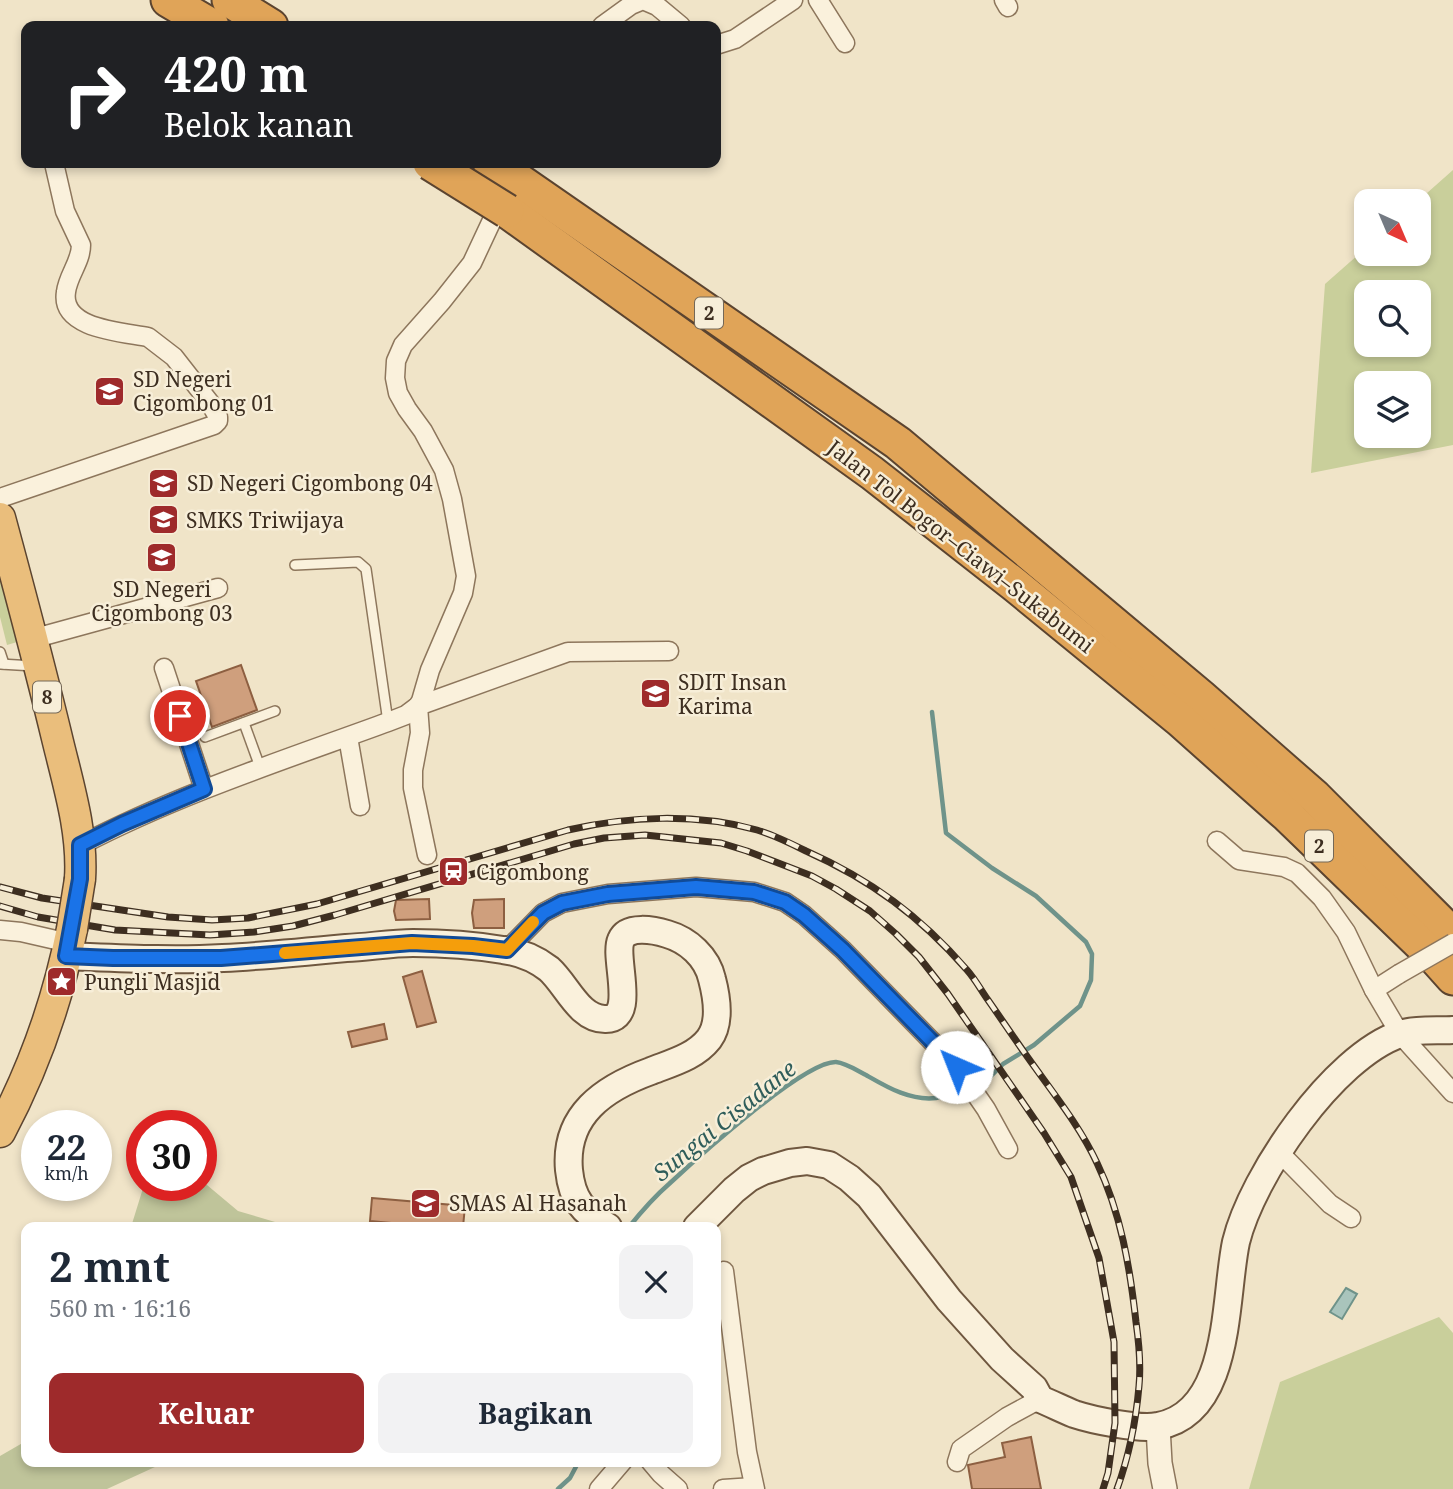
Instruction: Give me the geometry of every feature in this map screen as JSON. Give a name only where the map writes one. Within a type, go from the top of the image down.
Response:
[{"type":"highway","points":[[229,0],[263,21]]},
{"type":"highway","name":"Jalan Tol Bogor–Ciawi–Sukabumi","points":[[442,168],[514,197],[898,443],[1191,708],[1287,815],[1453,978]]},
{"type":"highway","name":"Jalan Tol Bogor–Ciawi–Sukabumi","points":[[491,168],[514,197],[1016,585],[1315,797],[1453,935]]},
{"type":"highway","name":"8","points":[[0,518],[36,652],[80,845],[80,879],[61,982],[42,1040],[0,1132]]},
{"type":"main road","points":[[69,943],[113,958],[221,958],[412,943],[507,950],[532,958],[550,970],[584,1012],[609,1020],[617,1016],[622,1008],[620,945],[625,934],[637,930],[657,931],[682,941],[700,955],[711,974],[716,1020],[713,1032],[705,1044],[682,1059],[633,1078],[609,1091],[579,1119],[569,1149],[572,1185],[579,1203],[600,1222]]},
{"type":"main road","points":[[702,1222],[734,1190],[763,1171],[807,1161],[829,1165],[869,1196],[949,1300],[1002,1359],[1034,1388],[1040,1399],[1083,1417],[1157,1427],[1180,1418],[1195,1406],[1208,1388],[1222,1337],[1237,1242],[1248,1208],[1278,1151],[1305,1114],[1336,1079],[1383,1042],[1403,1033],[1453,1030]]},
{"type":"street","points":[[610,21],[631,5],[643,0],[657,6],[675,21]]},
{"type":"street","points":[[721,44],[735,39],[793,0]]},
{"type":"street","points":[[818,0],[845,43]]},
{"type":"street","points":[[0,498],[214,425],[219,419],[210,403],[174,357],[153,340],[92,326],[73,316],[66,306],[65,293],[81,245],[65,211],[55,168]]},
{"type":"street","points":[[427,855],[413,788],[413,770],[420,733],[418,706],[430,670],[463,593],[466,576],[444,470],[428,439],[398,393],[396,361],[407,339],[469,268],[486,234],[495,207],[488,168]]},
{"type":"street","points":[[36,652],[218,588]]},
{"type":"street","points":[[80,845],[204,789],[388,722],[406,715],[418,706],[568,652],[668,651]]},
{"type":"street","points":[[164,668],[204,789]]},
{"type":"street","points":[[348,737],[360,806]]},
{"type":"street","points":[[1217,841],[1239,860],[1284,867],[1297,873],[1322,898],[1346,932],[1374,989],[1403,1033],[1453,1093]]},
{"type":"street","points":[[507,950],[543,913],[562,903],[608,894],[696,887],[754,892],[785,902],[843,950],[957,1067],[986,1109],[1007,1149]]},
{"type":"street","points":[[0,930],[69,943]]},
{"type":"street","points":[[1374,989],[1453,943]]},
{"type":"street","points":[[1278,1151],[1330,1204],[1351,1218]]},
{"type":"street","points":[[723,1489],[755,1488],[747,1452],[724,1271]]},
{"type":"street","points":[[957,1462],[961,1449],[1007,1417],[1040,1399]]},
{"type":"street","points":[[1157,1427],[1165,1489]]},
{"type":"street","points":[[599,1489],[618,1467]]},
{"type":"street","points":[[655,1467],[678,1489]]},
{"type":"lane","points":[[295,565],[358,562],[366,569],[388,722]]},
{"type":"lane","points":[[0,652],[2,664],[36,652]]},
{"type":"lane","points":[[205,737],[275,711]]},
{"type":"lane","points":[[244,723],[260,767]]},
{"type":"green space","points":[[1453,170],[1453,445],[1311,473],[1325,284],[1354,258],[1354,266],[1432,266],[1432,189]]},
{"type":"green space","points":[[0,539],[24,640],[7,645],[0,617]]},
{"type":"green space","points":[[217,1193],[238,1211],[275,1222],[133,1222],[139,1201],[217,1201]]},
{"type":"green space","points":[[1439,1317],[1453,1333],[1453,1489],[1249,1489],[1280,1382]]},
{"type":"green space","points":[[21,1444],[21,1467],[155,1467],[107,1489],[0,1489],[0,1456]]},
{"type":"water","points":[[1346,1288],[1357,1294],[1342,1319],[1330,1312]]},
{"type":"building","points":[[241,665],[257,710],[212,727],[196,681]]},
{"type":"building","points":[[429,899],[430,919],[396,920],[396,900]]},
{"type":"building","points":[[504,899],[504,928],[474,928],[474,900]]},
{"type":"building","points":[[422,971],[436,1022],[417,1027],[403,977]]},
{"type":"building","points":[[384,1024],[387,1039],[352,1047],[348,1032]]},
{"type":"building","points":[[372,1198],[465,1206],[463,1222],[370,1221]]},
{"type":"building","points":[[1031,1437],[1041,1489],[972,1489],[968,1465],[1005,1457],[1002,1443]]},
{"type":"waterway","name":"Sungai Cisadane","points":[[932,712],[946,833],[992,868],[1036,896],[1086,942],[1092,954],[1091,980],[1080,1006],[1034,1045],[974,1086]]},
{"type":"waterway","name":"Sungai Cisadane","points":[[633,1222],[658,1194],[725,1134],[776,1094],[821,1066],[836,1062],[844,1064],[891,1088],[917,1097],[936,1098],[966,1088]]},
{"type":"waterway","name":"Sungai Cisadane","points":[[558,1489],[570,1478],[576,1467]]},
{"type":"railway","points":[[0,887],[42,898],[168,917],[212,920],[248,918],[317,904],[568,830],[662,818],[710,821],[757,830],[830,862],[873,887],[913,916],[970,973],[1073,1120],[1090,1149],[1118,1221],[1131,1281],[1140,1362],[1134,1425],[1117,1489]]},
{"type":"railway","points":[[0,906],[38,917],[115,930],[210,935],[254,932],[293,926],[335,915],[574,844],[604,838],[645,835],[721,843],[812,876],[870,911],[919,957],[948,994],[1044,1133],[1071,1177],[1099,1258],[1114,1342],[1115,1423],[1103,1489]]},
{"type":"slow traffic","points":[[285,953],[412,943],[507,950],[533,922]]},
{"type":"place","name":"SD Negeri Cigombong 01","points":[[110,391]]},
{"type":"place","name":"SD Negeri Cigombong 04","points":[[164,483]]},
{"type":"place","name":"SMKS Triwijaya","points":[[163,520]]},
{"type":"place","name":"SD Negeri Cigombong 03","points":[[162,557]]},
{"type":"place","name":"SDIT Insan Karima","points":[[655,694]]},
{"type":"place","name":"Cigombong","points":[[453,872]]},
{"type":"place","name":"Pungli Masjid","points":[[61,982]]},
{"type":"place","name":"SMAS Al Hasanah","points":[[426,1203]]},
{"type":"route","points":[[180,716],[204,789],[80,845],[80,879],[66,956],[221,958],[412,943],[507,950],[543,913],[562,903],[608,894],[696,887],[754,892],[785,902],[804,915],[843,950],[957,1067]]}]
